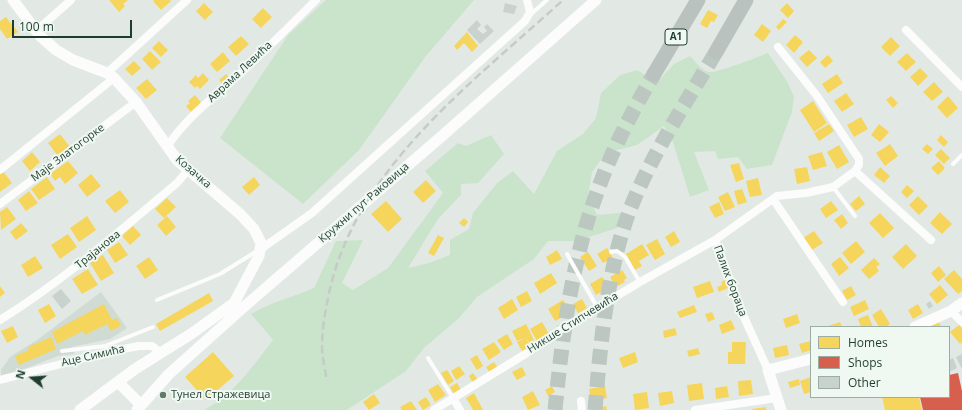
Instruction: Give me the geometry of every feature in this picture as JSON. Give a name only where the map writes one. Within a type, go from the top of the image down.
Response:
[{"type":"highway","name":"A1","points":[[654,74],[698,0]]},
{"type":"highway","points":[[716,52],[746,0]]},
{"type":"street","name":"Козачка","points":[[13,0],[36,31],[62,54],[111,76],[136,102],[167,146],[188,170],[216,192],[248,222],[259,237],[261,249]]},
{"type":"street","points":[[36,31],[71,0]]},
{"type":"street","points":[[0,170],[111,76],[187,0]]},
{"type":"street","name":"Аврама Левића","points":[[167,146],[180,128],[192,116],[243,71],[316,0]]},
{"type":"street","points":[[80,410],[135,369],[161,354],[234,303],[258,260],[261,249],[312,213],[528,16],[530,12],[527,0]]},
{"type":"street","name":"Кружни пут Раковица","points":[[139,407],[176,367],[596,0]]},
{"type":"street","points":[[906,30],[962,87]]},
{"type":"street","points":[[778,47],[817,96],[859,159],[859,165],[855,171],[931,240]]},
{"type":"street","name":"Маје Златогорке","points":[[0,204],[136,102]]},
{"type":"street","name":"Трајанова","points":[[0,320],[53,285],[75,268],[177,183],[188,170]]},
{"type":"street","name":"Палих бораца","points":[[781,410],[768,370],[744,317],[715,240],[780,195],[806,193],[833,187],[855,171]]},
{"type":"street","points":[[773,200],[843,302]]},
{"type":"street","name":"Никше Стипчевића","points":[[434,410],[640,282],[715,240]]},
{"type":"street","points":[[917,326],[951,311],[962,303]]},
{"type":"street","points":[[951,311],[962,322]]},
{"type":"street","name":"Аце Симића","points":[[0,380],[106,349],[149,346],[156,348],[161,354]]},
{"type":"street","points":[[768,370],[810,359]]},
{"type":"street","points":[[118,382],[139,407]]},
{"type":"street","points":[[454,398],[460,410]]},
{"type":"street","points":[[695,410],[777,398]]},
{"type":"street","points":[[580,401],[582,410]]},
{"type":"lane","points":[[528,16],[547,0]]},
{"type":"lane","points":[[953,164],[962,155]]},
{"type":"lane","points":[[833,187],[855,216]]},
{"type":"lane","points":[[157,300],[220,274],[243,262],[261,249]]},
{"type":"lane","points":[[611,252],[617,251],[626,257],[640,282]]},
{"type":"lane","points":[[567,254],[598,308]]},
{"type":"lane","points":[[62,351],[106,349],[153,327]]},
{"type":"lane","points":[[428,358],[454,398]]},
{"type":"shaded area","points":[[101,292],[127,328],[110,339],[71,347],[75,354],[58,356],[1,378],[1,370],[10,357],[37,340]]},
{"type":"green space","points":[[326,0],[474,0],[426,56],[359,150],[303,204],[220,138],[288,35]]},
{"type":"green space","points":[[768,53],[788,83],[794,97],[792,112],[772,165],[747,169],[738,157],[718,159],[715,151],[694,152],[709,190],[690,197],[673,142],[664,126],[637,145],[606,153],[592,172],[588,194],[597,215],[620,213],[617,228],[577,241],[548,241],[534,259],[477,297],[459,318],[424,348],[406,371],[347,410],[204,410],[224,396],[242,379],[273,340],[251,314],[273,303],[314,288],[336,241],[363,240],[342,283],[353,290],[388,268],[443,193],[425,171],[458,143],[466,146],[491,135],[504,154],[478,183],[461,184],[461,195],[438,219],[408,268],[429,263],[450,255],[450,240],[469,229],[473,213],[497,183],[513,171],[534,194],[557,151],[583,134],[596,118],[601,93],[620,75],[637,70],[657,82],[674,64],[690,56],[706,71],[713,72]]},
{"type":"building: Homes","points":[[109,0],[128,0],[123,4],[125,6],[119,12]]},
{"type":"building: Homes","points":[[153,1],[171,1],[161,10]]},
{"type":"building: Homes","points":[[204,3],[213,12],[205,20],[196,11]]},
{"type":"building: Homes","points":[[787,3],[794,11],[788,18],[780,10]]},
{"type":"building: Homes","points":[[263,8],[272,17],[261,28],[252,19]]},
{"type":"building: Homes","points":[[708,10],[718,15],[714,22],[711,21],[707,28],[700,24]]},
{"type":"building: Homes","points":[[6,17],[18,32],[7,39],[0,29],[0,21]]},
{"type":"building: Homes","points":[[783,19],[787,22],[779,30],[776,27]]},
{"type":"building: Homes","points":[[762,24],[771,31],[763,42],[754,35]]},
{"type":"building: Homes","points":[[467,32],[478,46],[472,52],[464,43],[457,50],[454,46]]},
{"type":"building: Homes","points":[[795,35],[803,42],[794,53],[786,45]]},
{"type":"building: Homes","points":[[241,36],[249,44],[236,56],[228,47]]},
{"type":"building: Homes","points":[[891,37],[900,46],[890,56],[881,47]]},
{"type":"building: Homes","points":[[159,41],[168,50],[161,57],[152,48]]},
{"type":"building: Homes","points":[[809,50],[817,58],[807,67],[799,58]]},
{"type":"building: Homes","points":[[150,51],[161,62],[152,70],[142,59]]},
{"type":"building: Homes","points":[[223,52],[230,61],[217,72],[210,64]]},
{"type":"building: Homes","points":[[907,53],[916,62],[906,71],[897,62]]},
{"type":"building: Homes","points":[[828,55],[833,61],[825,68],[820,62]]},
{"type":"building: Homes","points":[[134,61],[141,68],[132,76],[125,69]]},
{"type":"building: Homes","points":[[920,68],[928,76],[918,86],[910,77]]},
{"type":"building: Homes","points":[[203,73],[209,80],[200,89],[197,86],[195,88],[189,82],[196,75],[198,78]]},
{"type":"building: Homes","points":[[226,74],[230,79],[223,85],[219,80]]},
{"type":"building: Homes","points":[[837,74],[843,83],[828,93],[822,84]]},
{"type":"building: Homes","points":[[147,79],[157,90],[146,99],[136,88]]},
{"type":"building: Homes","points":[[934,82],[943,92],[932,101],[923,92]]},
{"type":"building: Homes","points":[[846,93],[854,104],[842,112],[834,101]]},
{"type":"building: Homes","points":[[195,95],[202,104],[192,113],[186,106],[190,103],[188,101]]},
{"type":"building: Homes","points":[[891,96],[898,103],[893,108],[886,100]]},
{"type":"building: Homes","points":[[948,96],[958,108],[947,118],[937,107]]},
{"type":"building: Homes","points":[[813,101],[827,123],[814,132],[800,110]]},
{"type":"building: Homes","points":[[861,117],[868,129],[854,137],[847,125]]},
{"type":"building: Homes","points":[[829,124],[834,131],[819,141],[814,133]]},
{"type":"building: Homes","points":[[879,124],[889,132],[880,142],[871,135]]},
{"type":"building: Homes","points":[[60,134],[70,147],[58,156],[48,143]]},
{"type":"building: Homes","points":[[941,135],[948,142],[944,147],[937,140]]},
{"type":"building: Homes","points":[[890,144],[898,156],[885,166],[876,153]]},
{"type":"building: Homes","points":[[927,144],[933,149],[928,154],[922,149]]},
{"type":"building: Homes","points":[[839,145],[849,162],[837,169],[827,152]]},
{"type":"building: Homes","points":[[941,149],[950,158],[944,164],[935,155]]},
{"type":"building: Homes","points":[[32,152],[40,162],[30,171],[22,161]]},
{"type":"building: Homes","points":[[822,152],[827,166],[813,170],[808,156]]},
{"type":"building: Homes","points":[[68,161],[78,173],[65,184],[60,177],[55,181],[50,174]]},
{"type":"building: Homes","points":[[939,161],[945,168],[938,175],[931,168]]},
{"type":"building: Homes","points":[[739,163],[744,179],[736,182],[730,165]]},
{"type":"building: Homes","points":[[807,167],[810,181],[797,184],[794,169]]},
{"type":"building: Homes","points":[[880,167],[890,176],[884,183],[874,175]]},
{"type":"building: Homes","points":[[3,171],[12,183],[0,192],[0,174]]},
{"type":"building: Homes","points":[[91,174],[101,186],[87,197],[78,185]]},
{"type":"building: Homes","points":[[47,177],[55,189],[39,200],[31,189]]},
{"type":"building: Homes","points":[[254,177],[260,185],[249,195],[242,187]]},
{"type":"building: Homes","points":[[758,178],[762,195],[750,197],[746,181]]},
{"type":"building: Homes","points":[[426,180],[436,191],[423,203],[413,192]]},
{"type":"building: Homes","points":[[907,185],[914,191],[907,198],[901,192]]},
{"type":"building: Homes","points":[[742,189],[747,202],[738,205],[734,191]]},
{"type":"building: Homes","points":[[120,190],[129,202],[115,213],[105,201]]},
{"type":"building: Homes","points":[[29,191],[38,203],[26,211],[18,200]]},
{"type":"building: Homes","points":[[728,192],[735,207],[725,211],[718,197]]},
{"type":"building: Homes","points":[[859,196],[865,204],[856,211],[850,204]]},
{"type":"building: Homes","points":[[918,196],[928,206],[919,215],[909,205]]},
{"type":"building: Homes","points":[[167,198],[176,207],[164,218],[155,209]]},
{"type":"building: Homes","points":[[386,201],[402,219],[388,232],[371,214]]},
{"type":"building: Homes","points":[[831,201],[838,210],[826,218],[820,209]]},
{"type":"building: Homes","points":[[719,202],[724,214],[715,218],[709,207]]},
{"type":"building: Homes","points":[[7,207],[16,219],[1,230],[0,212]]},
{"type":"building: Homes","points":[[940,212],[952,224],[942,234],[930,223]]},
{"type":"building: Homes","points":[[880,213],[894,228],[883,238],[869,223]]},
{"type":"building: Homes","points":[[842,214],[848,223],[841,229],[834,220]]},
{"type":"building: Homes","points":[[87,216],[96,230],[79,242],[70,228]]},
{"type":"building: Homes","points":[[167,216],[176,227],[166,236],[157,225]]},
{"type":"building: Homes","points":[[464,218],[468,222],[464,227],[459,223]]},
{"type":"building: Homes","points":[[21,223],[28,231],[16,240],[10,232]]},
{"type":"building: Homes","points":[[133,226],[141,235],[130,245],[122,236]]},
{"type":"building: Homes","points":[[674,231],[680,242],[671,247],[665,237]]},
{"type":"building: Homes","points":[[814,231],[823,243],[812,250],[803,238]]},
{"type":"building: Homes","points":[[68,234],[77,247],[60,259],[51,245]]},
{"type":"building: Homes","points":[[438,235],[444,238],[434,256],[428,253]]},
{"type":"building: Homes","points":[[657,239],[665,254],[655,260],[646,245]]},
{"type":"building: Homes","points":[[856,241],[865,252],[851,264],[842,253]]},
{"type":"building: Homes","points":[[119,242],[128,255],[115,263],[107,250]]},
{"type":"building: Homes","points":[[642,244],[649,255],[639,261],[642,266],[635,270],[626,254]]},
{"type":"building: Homes","points":[[906,244],[917,256],[903,269],[892,257]]},
{"type":"building: Homes","points":[[607,248],[613,258],[603,263],[597,254]]},
{"type":"building: Homes","points":[[557,250],[562,259],[550,265],[546,257]]},
{"type":"building: Homes","points":[[588,252],[597,266],[589,271],[580,257]]},
{"type":"building: Homes","points":[[103,255],[114,273],[101,281],[90,263]]},
{"type":"building: Homes","points":[[35,256],[43,268],[28,277],[21,265]]},
{"type":"building: Homes","points":[[149,257],[158,270],[145,279],[136,266]]},
{"type":"building: Homes","points":[[840,257],[849,268],[839,276],[831,264]]},
{"type":"building: Homes","points":[[874,258],[880,264],[876,267],[879,271],[869,279],[861,270]]},
{"type":"building: Homes","points":[[939,266],[946,275],[938,282],[931,273]]},
{"type":"building: Homes","points":[[88,269],[98,285],[82,294],[72,279]]},
{"type":"building: Homes","points":[[622,270],[627,278],[624,280],[625,282],[616,287],[610,277]]},
{"type":"building: Homes","points":[[954,270],[962,279],[962,291],[958,294],[944,279]]},
{"type":"building: Homes","points":[[551,273],[557,283],[540,294],[534,283]]},
{"type":"building: Homes","points":[[602,277],[609,287],[596,295],[590,284]]},
{"type":"building: Homes","points":[[725,280],[728,288],[719,292],[717,287],[722,285],[721,282]]},
{"type":"building: Homes","points":[[710,281],[714,292],[697,298],[693,287]]},
{"type":"building: Homes","points":[[940,285],[948,295],[937,304],[929,294]]},
{"type":"building: Homes","points":[[0,286],[5,293],[0,297]]},
{"type":"building: Homes","points":[[851,286],[856,295],[847,300],[842,291]]},
{"type":"building: Homes","points":[[527,291],[532,301],[521,307],[516,297]]},
{"type":"building: Homes","points":[[209,293],[213,301],[160,331],[156,324]]},
{"type":"building: Homes","points":[[512,299],[518,310],[504,319],[498,308]]},
{"type":"building: Homes","points":[[582,299],[587,308],[578,313],[573,304]]},
{"type":"building: Homes","points":[[563,300],[571,313],[555,321],[548,309]]},
{"type":"building: Homes","points":[[865,300],[869,309],[854,316],[850,307]]},
{"type":"building: Homes","points":[[49,304],[56,316],[45,323],[38,310]]},
{"type":"building: Homes","points":[[104,304],[112,320],[117,318],[121,326],[111,331],[107,324],[85,335],[83,331],[57,344],[52,332]]},
{"type":"building: Homes","points":[[918,304],[923,313],[913,319],[908,310]]},
{"type":"building: Homes","points":[[694,305],[697,312],[680,318],[677,312]]},
{"type":"building: Homes","points":[[881,309],[890,324],[887,326],[878,326],[872,315]]},
{"type":"building: Homes","points":[[712,312],[715,319],[708,322],[705,314]]},
{"type":"building: Homes","points":[[797,314],[800,323],[786,328],[783,319]]},
{"type":"building: Homes","points":[[868,315],[873,326],[861,326],[858,319]]},
{"type":"building: Homes","points":[[731,320],[735,329],[722,334],[719,325]]},
{"type":"building: Homes","points":[[542,322],[549,334],[537,341],[530,329]]},
{"type":"building: Homes","points":[[840,322],[842,326],[828,326]]},
{"type":"building: Homes","points":[[939,322],[941,326],[929,326]]},
{"type":"building: Homes","points":[[526,324],[534,340],[530,343],[525,337],[529,343],[526,345],[528,348],[522,351],[517,342],[524,338],[517,341],[512,331]]},
{"type":"building: Homes","points":[[959,325],[962,328],[962,342],[960,344],[950,332]]},
{"type":"building: Homes","points":[[13,326],[18,337],[7,343],[1,331]]},
{"type":"building: Homes","points":[[675,328],[677,335],[664,338],[663,331]]},
{"type":"building: Homes","points":[[507,334],[513,344],[504,350],[497,340]]},
{"type":"building: Homes","points":[[51,337],[56,349],[19,365],[15,356],[29,350],[28,347]]},
{"type":"building: Homes","points":[[810,341],[810,350],[802,353],[799,344]]},
{"type":"building: Homes","points":[[494,342],[501,352],[489,360],[482,349]]},
{"type":"building: Homes","points":[[732,342],[746,342],[745,364],[728,364],[728,352],[732,352]]},
{"type":"building: Homes","points":[[787,345],[789,355],[775,358],[773,348]]},
{"type":"building: Homes","points":[[698,348],[700,354],[689,357],[687,351]]},
{"type":"building: Homes","points":[[213,352],[234,376],[206,400],[185,377]]},
{"type":"building: Homes","points":[[635,352],[638,362],[623,368],[619,358]]},
{"type":"building: Homes","points":[[477,355],[483,366],[477,370],[470,359]]},
{"type":"building: Homes","points":[[494,362],[498,368],[490,373],[486,367]]},
{"type":"building: Homes","points":[[459,366],[465,374],[456,380],[451,371]]},
{"type":"building: Homes","points":[[522,367],[526,375],[517,380],[512,372]]},
{"type":"building: Homes","points":[[447,370],[454,381],[448,385],[441,373]]},
{"type":"building: Homes","points":[[473,373],[478,380],[473,383],[469,376]]},
{"type":"building: Homes","points":[[810,377],[810,392],[804,394],[800,381]]},
{"type":"building: Homes","points":[[799,379],[800,385],[790,388],[788,382]]},
{"type":"building: Homes","points":[[751,380],[753,394],[739,396],[738,381]]},
{"type":"building: Homes","points":[[457,383],[461,390],[454,394],[450,387]]},
{"type":"building: Homes","points":[[702,383],[704,399],[689,401],[687,385]]},
{"type":"building: Homes","points":[[438,384],[446,395],[435,402],[428,390]]},
{"type":"building: Homes","points":[[552,386],[555,392],[548,396],[545,390]]},
{"type":"building: Homes","points":[[605,386],[607,398],[591,401],[589,389]]},
{"type":"building: Homes","points":[[727,386],[729,397],[716,399],[715,388]]},
{"type":"building: Homes","points":[[533,391],[540,405],[528,410],[522,397]]},
{"type":"building: Homes","points":[[672,391],[674,403],[660,406],[658,393]]},
{"type":"building: Homes","points":[[647,392],[649,408],[635,410],[633,394]]},
{"type":"building: Homes","points":[[474,393],[483,410],[473,410],[466,398]]},
{"type":"building: Homes","points":[[374,394],[380,403],[369,410],[363,402]]},
{"type":"building: Homes","points":[[426,397],[431,405],[423,410],[418,402]]},
{"type":"building: Homes","points":[[882,398],[919,398],[922,410],[885,410]]},
{"type":"building: Homes","points":[[411,401],[417,410],[402,410],[400,407]]},
{"type":"building: Homes","points":[[606,406],[607,410],[593,409]]},
{"type":"building: Homes","points":[[766,407],[766,410],[752,410],[752,409]]},
{"type":"building: Shops","points":[[958,373],[962,391],[962,410],[923,410],[920,398],[950,398],[950,375]]},
{"type":"building: Other","points":[[505,3],[517,6],[514,14],[503,12]]},
{"type":"building: Other","points":[[477,20],[481,25],[477,29],[483,34],[487,31],[484,27],[487,24],[494,31],[480,44],[467,30]]},
{"type":"building: Other","points":[[61,289],[71,301],[62,309],[52,296]]},
{"type":"building: Other","points":[[930,301],[933,306],[929,309],[926,304]]},
{"type":"building: Other","points":[[962,354],[962,369],[956,357]]},
{"type":"building: Other","points":[[953,358],[957,368],[950,372],[950,360]]},
{"type":"tunnel","points":[[595,410],[602,335],[610,284],[621,235],[638,191],[658,150],[716,52]]},
{"type":"tunnel","points":[[555,410],[564,330],[574,276],[587,224],[595,198],[614,150],[654,74]]},
{"type":"railway","points":[[326,377],[322,354],[322,336],[327,304],[340,257],[360,213],[387,173],[418,135],[453,99],[563,0]]},
{"type":"place","name":"Тунел Стражевица","points":[[163,395]]}]
